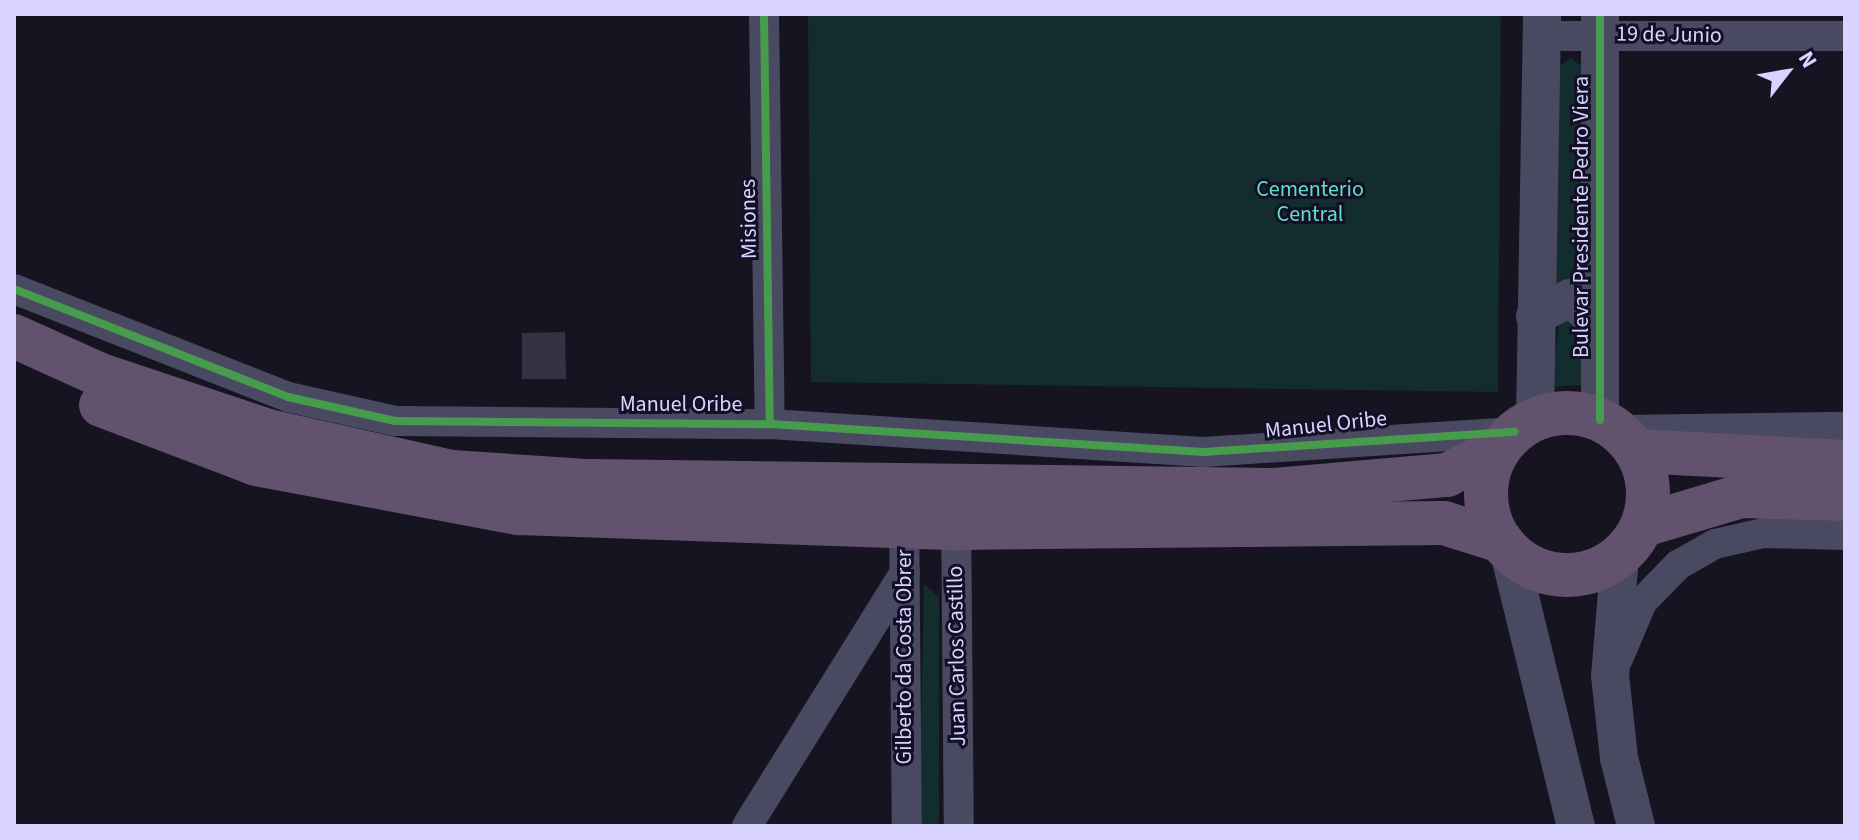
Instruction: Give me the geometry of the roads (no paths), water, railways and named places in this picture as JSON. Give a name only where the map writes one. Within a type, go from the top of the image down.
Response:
[{"type":"highway","name":"Manuel Oribe","points":[[14,336],[98,374],[353,452],[452,472],[904,507]]},
{"type":"highway","name":"Manuel Oribe","points":[[14,369],[256,464],[372,490],[519,513],[956,507],[1444,523],[1505,546],[1525,566],[1567,576],[1632,541],[1741,496],[1845,499]]},
{"type":"highway","name":"Manuel Oribe","points":[[956,507],[1275,490],[1447,475],[1516,433],[1568,412],[1618,434],[1845,462]]},
{"type":"highway","points":[[1505,546],[1485,489],[1516,433]]},
{"type":"highway","points":[[1618,434],[1648,490],[1632,541]]},
{"type":"street","name":"Misiones","points":[[764,14],[770,424]]},
{"type":"street","name":"19 de Junio","points":[[1541,25],[1600,24],[1845,36]]},
{"type":"street","name":"Bulevar Presidente Pedro Viera","points":[[1600,24],[1600,324],[1618,434]]},
{"type":"street","name":"Bulevar Presidente Pedro Viera","points":[[1516,433],[1535,316],[1541,25]]},
{"type":"street","name":"Manuel Oribe","points":[[14,289],[288,397],[395,421],[770,424],[1203,452],[1516,433]]},
{"type":"street","points":[[1535,316],[1570,298],[1600,324]]},
{"type":"street","points":[[288,397],[353,452]]},
{"type":"street","name":"Manuel Oribe","points":[[1618,434],[1845,427]]},
{"type":"street","name":"Gilberto da Costa Obrer","points":[[904,507],[907,826]]},
{"type":"street","name":"Juan Carlos Castillo","points":[[956,507],[959,826]]},
{"type":"street","points":[[1610,675],[1642,602],[1678,565],[1715,544],[1763,533],[1845,535]]},
{"type":"street","points":[[1632,541],[1610,675],[1619,758],[1636,826]]},
{"type":"street","points":[[1505,546],[1576,826]]},
{"type":"street","points":[[747,826],[905,572]]},
{"type":"park label","name":"Cementerio Central","points":[[1310,202]]}]
